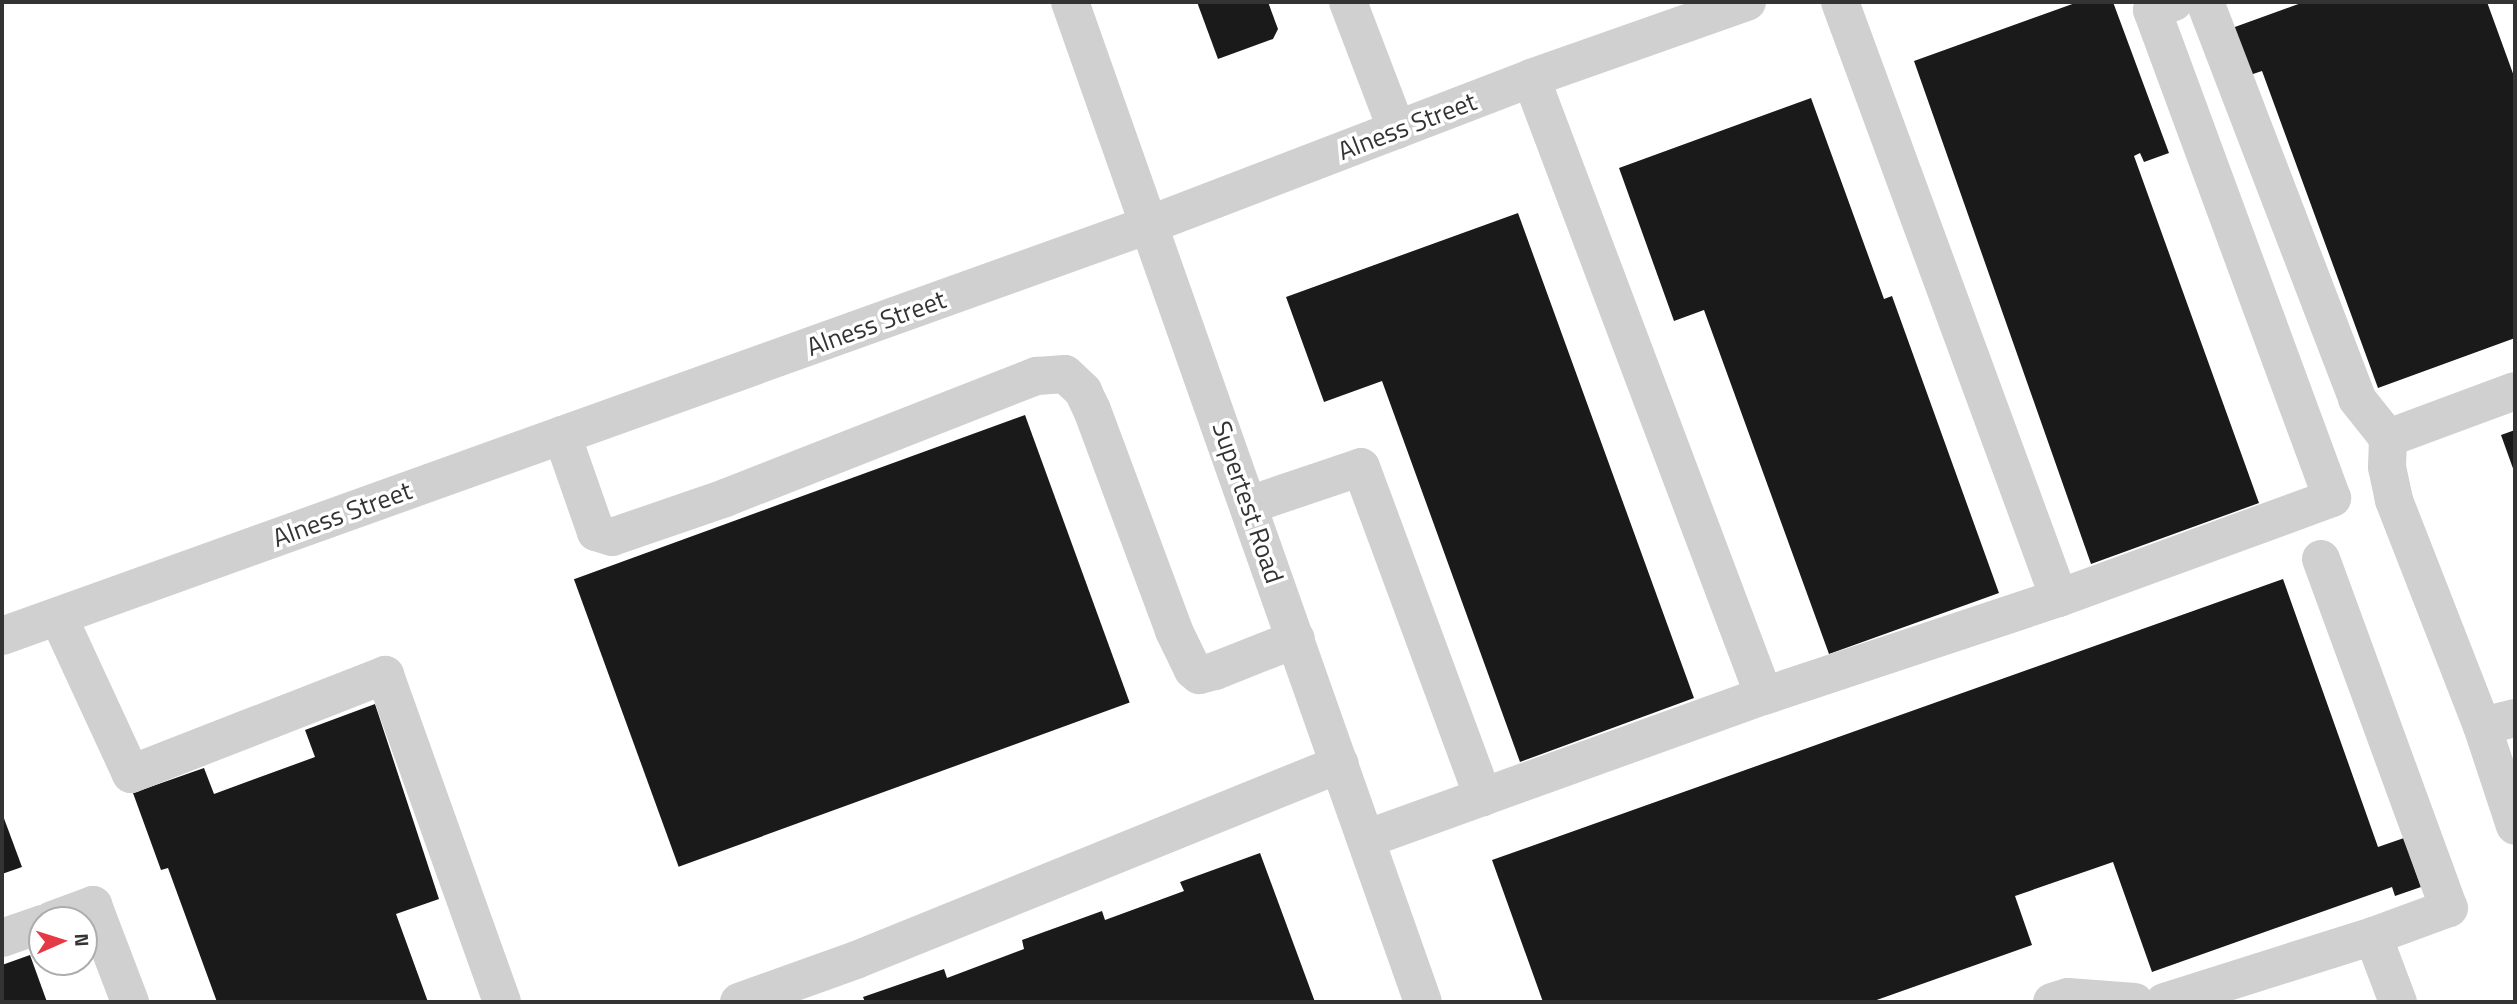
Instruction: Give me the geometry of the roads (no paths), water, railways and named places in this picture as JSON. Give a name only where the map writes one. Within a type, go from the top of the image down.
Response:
[{"type":"street","name":"Supertest Road","points":[[1070,2],[1152,224],[1423,1002]]},
{"type":"street","name":"Alness Street","points":[[2,636],[1152,224],[1531,78],[1747,2]]},
{"type":"street","points":[[1840,2],[2059,598]]},
{"type":"street","points":[[1366,839],[1764,696],[2059,598],[2332,498],[2152,10],[2174,2]]},
{"type":"street","points":[[2205,2],[2357,399],[2388,438],[2387,467],[2394,500],[2498,722],[2515,826]]},
{"type":"street","points":[[1355,4],[1397,130]]},
{"type":"street","points":[[1531,78],[1764,696]]},
{"type":"street","points":[[562,435],[596,532],[612,537],[725,498],[1037,376],[1065,374],[1083,391],[1092,410],[1174,631],[1193,670],[1199,675],[1215,671],[1296,639]]},
{"type":"street","points":[[2388,438],[2515,391]]},
{"type":"street","points":[[1249,505],[1361,467],[1483,797]]},
{"type":"street","points":[[2164,1002],[2373,936],[2449,908],[2321,559]]},
{"type":"street","points":[[58,616],[131,774],[385,675],[502,1002]]},
{"type":"street","points":[[739,1002],[856,960],[1340,764]]},
{"type":"street","points":[[98,918],[130,1002]]},
{"type":"street","points":[[2,938],[28,928]]},
{"type":"street","points":[[2373,936],[2398,1002]]},
{"type":"street","points":[[2052,1002],[2068,997],[2136,1002]]}]
